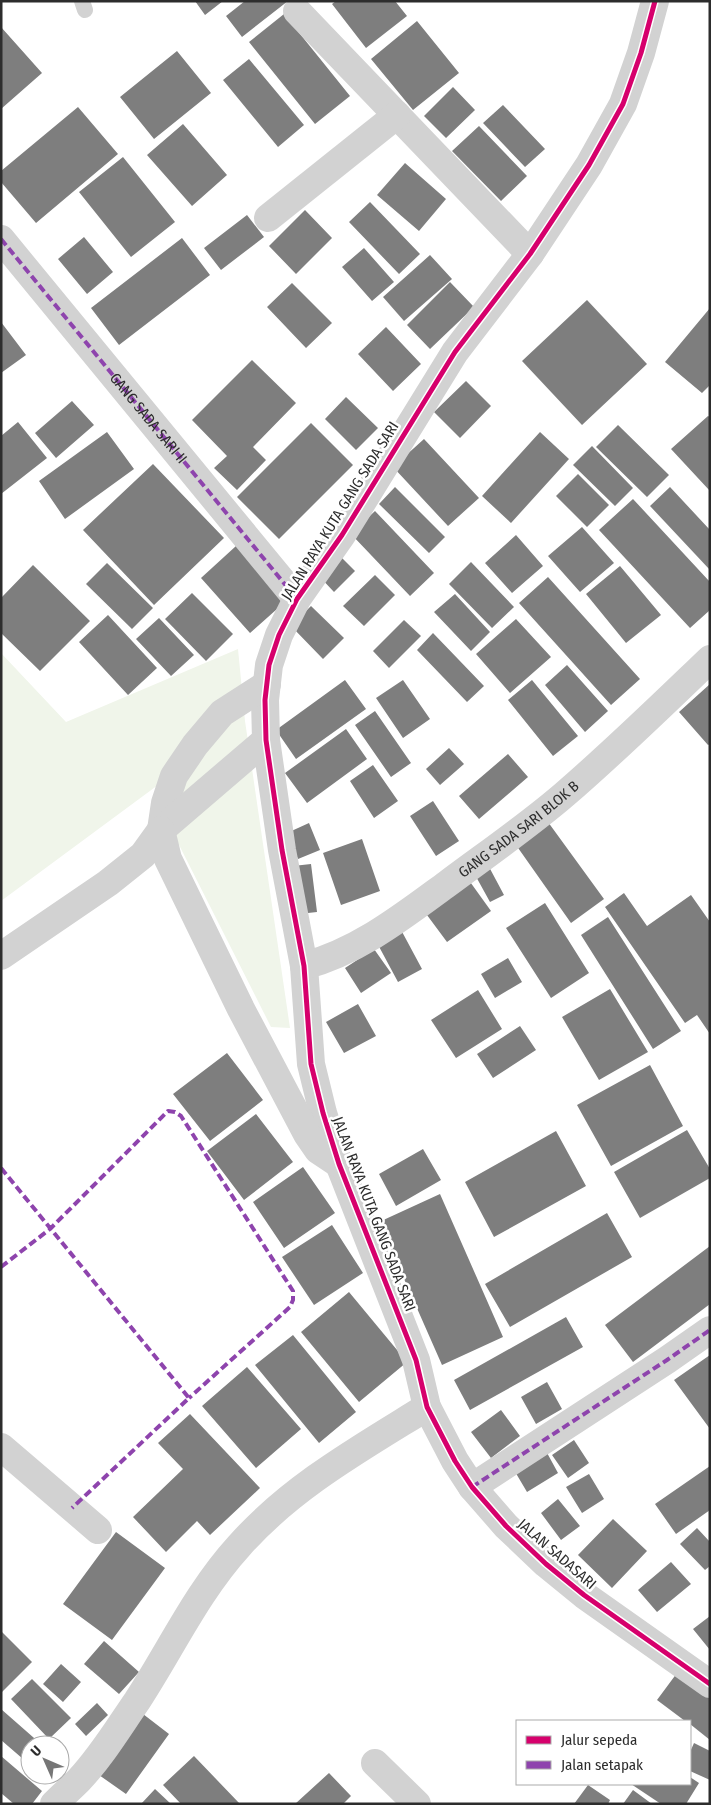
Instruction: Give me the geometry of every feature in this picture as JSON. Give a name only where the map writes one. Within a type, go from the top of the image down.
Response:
[{"type":"street","name":"JALAN RAYA KUTA GANG SADA SARI","points":[[427,1407],[416,1360],[339,1164],[323,1113],[311,1064],[304,966],[282,850],[266,740],[266,700],[269,665],[279,635],[297,599],[342,535],[455,352],[530,254],[589,166],[623,104],[641,53],[655,1]]},
{"type":"street","points":[[297,11],[530,254]]},
{"type":"street","points":[[268,218],[397,115]]},
{"type":"street","name":"GANG SADA SARI II","points":[[1,239],[297,599]]},
{"type":"street","name":"GANG SADA SARI BLOK B","points":[[304,966],[326,960],[347,951],[388,926],[523,828],[620,746],[710,659]]},
{"type":"street","points":[[267,684],[222,713],[195,745],[174,776],[165,803],[161,830],[168,860],[241,1009],[307,1134],[318,1150],[339,1164]]},
{"type":"street","points":[[1,956],[108,883],[143,855],[161,830],[266,740]]},
{"type":"street","points":[[472,1487],[710,1330]]},
{"type":"street","points":[[54,1804],[78,1792],[199,1598],[238,1546],[270,1513],[302,1487],[360,1448],[427,1407]]},
{"type":"street","name":"JALAN SADASARI","points":[[427,1407],[455,1460],[472,1487],[506,1526],[546,1564],[584,1595],[710,1684]]},
{"type":"street","points":[[1,1447],[98,1530]]},
{"type":"street","points":[[375,1763],[417,1804]]},
{"type":"shaded area","points":[[238,649],[245,721],[290,1028],[271,1027],[174,835],[158,785],[1,901],[1,653],[66,722]]},
{"type":"building","points":[[195,1],[223,1],[205,15]]},
{"type":"building","points":[[245,1],[288,1],[242,37],[226,16]]},
{"type":"building","points":[[336,1],[395,1],[407,16],[366,48],[332,4]]},
{"type":"building","points":[[284,14],[350,96],[315,124],[249,42]]},
{"type":"building","points":[[417,21],[459,73],[413,110],[371,59]]},
{"type":"building","points":[[1,27],[42,73],[1,109]]},
{"type":"building","points":[[177,51],[211,93],[154,139],[120,97]]},
{"type":"building","points":[[249,59],[304,125],[278,147],[223,80]]},
{"type":"building","points":[[453,87],[475,110],[446,138],[424,116]]},
{"type":"building","points":[[503,105],[545,149],[525,167],[483,123]]},
{"type":"building","points":[[78,107],[118,154],[36,223],[1,182],[1,171]]},
{"type":"building","points":[[183,124],[227,175],[192,206],[147,155]]},
{"type":"building","points":[[479,126],[527,176],[501,201],[452,151]]},
{"type":"building","points":[[123,157],[175,222],[131,257],[79,192]]},
{"type":"building","points":[[405,163],[446,199],[419,231],[377,195]]},
{"type":"building","points":[[370,202],[420,254],[399,274],[349,222]]},
{"type":"building","points":[[305,210],[332,238],[296,274],[269,246]]},
{"type":"building","points":[[247,215],[264,237],[221,270],[204,248]]},
{"type":"building","points":[[84,237],[113,272],[87,294],[58,259]]},
{"type":"building","points":[[182,238],[210,275],[119,345],[91,308]]},
{"type":"building","points":[[364,248],[394,282],[372,301],[342,267]]},
{"type":"building","points":[[430,255],[452,279],[404,321],[383,297]]},
{"type":"building","points":[[450,282],[474,307],[430,349],[407,325]]},
{"type":"building","points":[[292,283],[332,323],[306,348],[267,307]]},
{"type":"building","points":[[587,300],[647,364],[582,425],[522,361]]},
{"type":"building","points":[[710,308],[710,385],[702,393],[665,362]]},
{"type":"building","points":[[1,322],[26,355],[1,373]]},
{"type":"building","points":[[386,327],[421,364],[393,391],[358,354]]},
{"type":"building","points":[[252,360],[296,403],[253,447],[266,460],[237,490],[214,468],[227,456],[192,420]]},
{"type":"building","points":[[466,381],[491,406],[460,438],[434,412]]},
{"type":"building","points":[[346,397],[378,428],[356,450],[325,419]]},
{"type":"building","points":[[72,401],[94,425],[56,458],[35,433]]},
{"type":"building","points":[[708,416],[710,417],[710,491],[671,449]]},
{"type":"building","points":[[18,422],[47,458],[1,494],[1,436]]},
{"type":"building","points":[[311,423],[353,465],[279,539],[237,497]]},
{"type":"building","points":[[618,425],[669,475],[647,497],[596,447]]},
{"type":"building","points":[[107,432],[134,469],[65,519],[39,481]]},
{"type":"building","points":[[540,432],[569,459],[511,523],[482,496]]},
{"type":"building","points":[[424,439],[479,498],[448,526],[393,467]]},
{"type":"building","points":[[592,446],[633,488],[615,506],[573,465]]},
{"type":"building","points":[[153,464],[224,538],[154,605],[83,530]]},
{"type":"building","points":[[578,474],[609,505],[587,527],[556,496]]},
{"type":"building","points":[[395,487],[445,537],[429,553],[379,504]]},
{"type":"building","points":[[670,487],[710,530],[710,570],[650,506]]},
{"type":"building","points":[[633,499],[710,582],[710,610],[690,628],[599,530]]},
{"type":"building","points":[[375,511],[434,573],[410,596],[351,534]]},
{"type":"building","points":[[582,527],[614,563],[580,592],[548,556]]},
{"type":"building","points":[[516,535],[543,566],[512,593],[485,563]]},
{"type":"building","points":[[236,546],[286,601],[250,633],[201,578]]},
{"type":"building","points":[[339,555],[355,571],[334,592],[318,575]]},
{"type":"building","points":[[471,562],[514,607],[492,628],[449,584]]},
{"type":"building","points":[[107,563],[153,608],[132,629],[86,584]]},
{"type":"building","points":[[33,565],[90,621],[40,671],[1,633],[1,598]]},
{"type":"building","points":[[620,566],[661,615],[626,643],[586,594]]},
{"type":"building","points":[[375,575],[395,595],[364,626],[343,606]]},
{"type":"building","points":[[548,577],[640,679],[611,705],[519,603]]},
{"type":"building","points":[[192,593],[233,634],[206,661],[165,619]]},
{"type":"building","points":[[455,594],[490,632],[471,651],[434,612]]},
{"type":"building","points":[[311,606],[344,638],[323,659],[291,626]]},
{"type":"building","points":[[108,615],[157,668],[128,695],[79,642]]},
{"type":"building","points":[[159,618],[194,655],[171,676],[136,639]]},
{"type":"building","points":[[516,619],[551,657],[510,693],[476,654]]},
{"type":"building","points":[[404,620],[421,636],[389,668],[373,651]]},
{"type":"building","points":[[433,633],[484,686],[467,702],[417,650]]},
{"type":"building","points":[[567,665],[608,711],[585,732],[545,685]]},
{"type":"building","points":[[345,680],[366,709],[296,759],[276,730]]},
{"type":"building","points":[[403,680],[430,719],[403,738],[376,698]]},
{"type":"building","points":[[532,680],[578,736],[553,756],[508,700]]},
{"type":"building","points":[[710,684],[710,744],[708,745],[679,712]]},
{"type":"building","points":[[375,711],[411,763],[391,777],[355,725]]},
{"type":"building","points":[[346,729],[367,759],[307,803],[285,773]]},
{"type":"building","points":[[449,748],[464,764],[440,785],[426,769]]},
{"type":"building","points":[[508,754],[528,777],[479,819],[459,796]]},
{"type":"building","points":[[373,765],[398,801],[374,818],[350,781]]},
{"type":"building","points":[[433,801],[459,841],[436,856],[410,816]]},
{"type":"building","points":[[548,822],[604,899],[571,923],[516,845]]},
{"type":"building","points":[[309,823],[320,850],[298,859],[287,833]]},
{"type":"building","points":[[362,839],[380,891],[341,905],[323,853]]},
{"type":"building","points":[[311,864],[317,912],[299,914],[293,866]]},
{"type":"building","points":[[488,865],[504,895],[490,902],[474,873]]},
{"type":"building","points":[[468,879],[491,911],[447,942],[424,911]]},
{"type":"building","points":[[624,893],[647,926],[691,895],[710,922],[710,1034],[697,1015],[685,1023],[605,907]]},
{"type":"building","points":[[545,903],[589,973],[551,998],[506,928]]},
{"type":"building","points":[[608,917],[681,1031],[653,1049],[581,935]]},
{"type":"building","points":[[400,928],[422,969],[398,982],[376,941]]},
{"type":"building","points":[[374,949],[391,973],[361,993],[345,968]]},
{"type":"building","points":[[508,958],[522,982],[495,998],[481,974]]},
{"type":"building","points":[[610,989],[648,1052],[599,1080],[562,1017]]},
{"type":"building","points":[[478,990],[502,1029],[456,1058],[431,1020]]},
{"type":"building","points":[[358,1004],[376,1036],[344,1053],[326,1022]]},
{"type":"building","points":[[520,1026],[536,1050],[493,1078],[477,1054]]},
{"type":"building","points":[[227,1053],[263,1100],[210,1141],[173,1094]]},
{"type":"building","points":[[650,1065],[683,1126],[611,1166],[577,1105]]},
{"type":"building","points":[[256,1114],[293,1162],[244,1200],[207,1151]]},
{"type":"building","points":[[687,1130],[710,1169],[710,1178],[640,1218],[614,1172]]},
{"type":"building","points":[[556,1131],[586,1186],[494,1237],[465,1182]]},
{"type":"building","points":[[423,1149],[441,1180],[396,1206],[379,1174]]},
{"type":"building","points":[[303,1167],[335,1213],[284,1248],[253,1202]]},
{"type":"building","points":[[440,1194],[503,1337],[442,1365],[379,1222]]},
{"type":"building","points":[[607,1213],[632,1257],[510,1327],[485,1284]]},
{"type":"building","points":[[332,1225],[363,1273],[314,1305],[282,1257]]},
{"type":"building","points":[[710,1246],[710,1304],[633,1362],[605,1325]]},
{"type":"building","points":[[349,1292],[407,1362],[359,1402],[301,1332]]},
{"type":"building","points":[[566,1317],[583,1347],[470,1410],[454,1380]]},
{"type":"building","points":[[293,1335],[356,1412],[319,1443],[255,1365]]},
{"type":"building","points":[[710,1355],[710,1429],[674,1380]]},
{"type":"building","points":[[247,1367],[301,1429],[256,1468],[202,1406]]},
{"type":"building","points":[[547,1382],[562,1409],[536,1424],[521,1397]]},
{"type":"building","points":[[501,1410],[520,1436],[491,1458],[471,1432]]},
{"type":"building","points":[[190,1414],[260,1488],[210,1535],[197,1521],[166,1552],[133,1517],[183,1469],[158,1443]]},
{"type":"building","points":[[574,1440],[589,1463],[568,1478],[552,1455]]},
{"type":"building","points":[[546,1451],[558,1473],[527,1492],[514,1470]]},
{"type":"building","points":[[710,1466],[710,1510],[676,1534],[655,1504]]},
{"type":"building","points":[[589,1474],[604,1499],[582,1513],[566,1487]]},
{"type":"building","points":[[558,1499],[580,1526],[561,1540],[541,1513]]},
{"type":"building","points":[[613,1519],[647,1551],[612,1588],[578,1555]]},
{"type":"building","points":[[697,1528],[710,1542],[710,1566],[705,1570],[680,1544]]},
{"type":"building","points":[[116,1532],[165,1568],[112,1640],[63,1604]]},
{"type":"building","points":[[671,1562],[691,1584],[657,1612],[638,1590]]},
{"type":"building","points":[[710,1616],[710,1650],[693,1629]]},
{"type":"building","points":[[1,1631],[32,1662],[2,1692],[1,1691]]},
{"type":"building","points":[[104,1641],[139,1672],[119,1694],[84,1664]]},
{"type":"building","points":[[61,1664],[81,1682],[63,1702],[43,1684]]},
{"type":"building","points":[[677,1673],[710,1698],[710,1740],[691,1725],[691,1720],[684,1720],[657,1700]]},
{"type":"building","points":[[32,1679],[71,1718],[53,1735],[45,1735],[11,1699]]},
{"type":"building","points":[[97,1703],[108,1715],[86,1736],[75,1724]]},
{"type":"building","points":[[1,1709],[31,1735],[20,1735],[20,1756],[1,1740]]},
{"type":"building","points":[[143,1714],[169,1734],[126,1794],[99,1775]]},
{"type":"building","points":[[694,1743],[710,1751],[710,1780],[691,1771],[691,1750]]},
{"type":"building","points":[[1,1756],[20,1772],[20,1785],[35,1785],[42,1791],[32,1804],[14,1804],[1,1793]]},
{"type":"building","points":[[194,1756],[240,1804],[181,1804],[163,1785]]},
{"type":"building","points":[[329,1773],[351,1796],[343,1804],[295,1804]]},
{"type":"building","points":[[691,1778],[699,1783],[686,1804],[661,1804],[632,1785],[691,1785]]},
{"type":"building","points":[[588,1785],[610,1800],[608,1804],[574,1804]]},
{"type":"building","points":[[155,1789],[171,1804],[141,1804]]},
{"type":"building","points":[[633,1790],[652,1804],[623,1804]]},
{"type":"marked path","points":[[1,239],[297,599]]},
{"type":"marked path","points":[[1,1267],[50,1229],[168,1111],[175,1112],[181,1116],[293,1291],[293,1300],[290,1307],[189,1398]]},
{"type":"marked path","points":[[1,1168],[189,1398],[72,1508]]},
{"type":"marked path","points":[[472,1487],[710,1330]]},
{"type":"cycle path","points":[[655,1],[641,53],[623,104],[589,165],[530,254],[455,352],[342,535],[297,599],[279,635],[269,665],[265,700],[266,740],[282,850],[304,966],[311,1064],[323,1113],[339,1164],[416,1360],[427,1407],[455,1461],[472,1487],[506,1526],[546,1564],[584,1595],[710,1684]]}]
